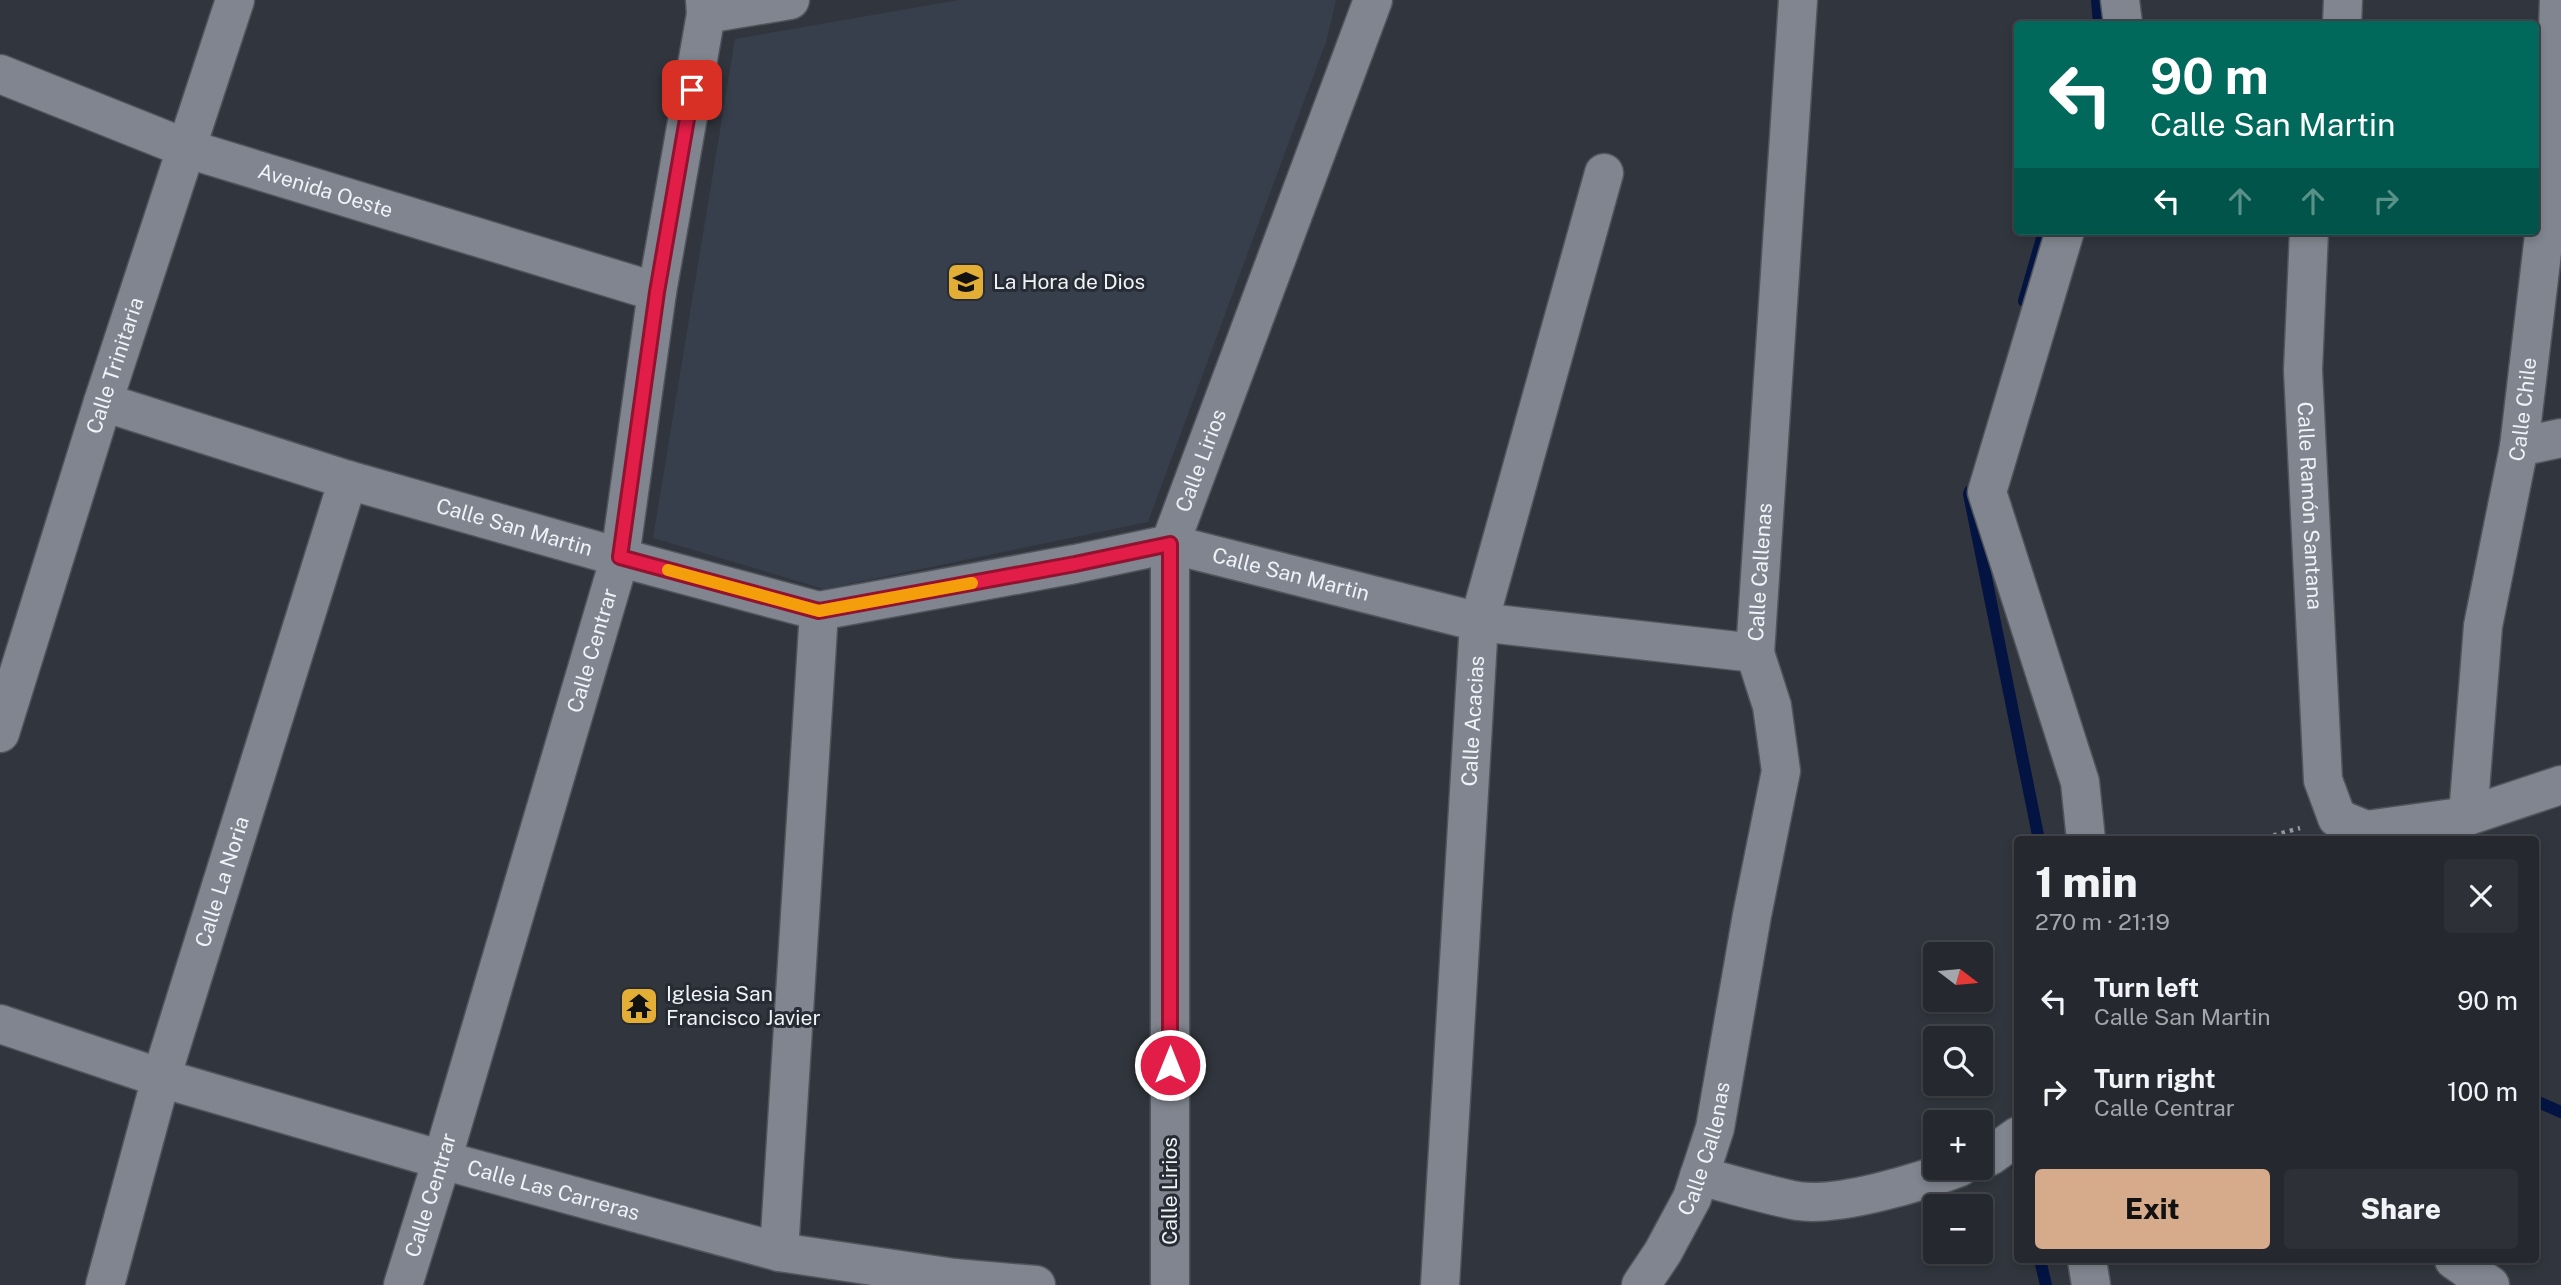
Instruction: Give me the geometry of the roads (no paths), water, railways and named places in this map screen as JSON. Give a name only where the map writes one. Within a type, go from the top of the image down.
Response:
[{"type":"street","name":"Calle Trinitaria","points":[[0,733],[103,402],[235,0]]},
{"type":"street","points":[[706,7],[790,0]]},
{"type":"street","name":"Calle Lirios","points":[[1170,1285],[1170,544],[1373,0]]},
{"type":"street","name":"Calle Callenas","points":[[1641,1285],[1663,1252],[1692,1198],[1715,1128],[1752,915],[1781,771],[1772,706],[1755,653],[1798,0]]},
{"type":"street","points":[[2120,0],[2123,21]]},
{"type":"street","points":[[2342,21],[2343,0]]},
{"type":"street","name":"Calle Chile","points":[[2468,816],[2483,626],[2519,447],[2557,151],[2559,0]]},
{"type":"street","name":"Calle Centrar","points":[[403,1285],[620,557],[657,292],[706,7]]},
{"type":"street","name":"Avenida Oeste","points":[[0,75],[188,149],[657,292]]},
{"type":"street","name":"Calle Acacias","points":[[1440,1285],[1479,622],[1604,173]]},
{"type":"street","points":[[2064,235],[1987,492],[2080,782],[2086,836]]},
{"type":"street","name":"Calle Ramón Santana","points":[[2309,235],[2303,370],[2323,780],[2337,818],[2366,830],[2468,816],[2561,785]]},
{"type":"street","name":"Calle San Martin","points":[[103,402],[348,480],[819,611],[1170,544],[1479,622],[1755,653]]},
{"type":"street","points":[[2519,447],[2561,438]]},
{"type":"street","name":"Calle La Noria","points":[[105,1285],[162,1078],[348,480]]},
{"type":"street","points":[[779,1252],[819,611]]},
{"type":"street","name":"Calle Las Carreras","points":[[0,1024],[162,1078],[442,1160],[779,1252],[954,1282],[1036,1285]]},
{"type":"street","points":[[1993,1154],[2014,1139]]},
{"type":"street","points":[[1699,1177],[1801,1201],[1845,1198],[1925,1180]]},
{"type":"street","points":[[2087,1263],[2091,1285]]},
{"type":"street","points":[[2458,1263],[2490,1285]]},
{"type":"waterway","points":[[2097,0],[2099,21]]},
{"type":"waterway","points":[[2024,301],[2043,235]]},
{"type":"waterway","points":[[1970,491],[2038,836]]},
{"type":"waterway","points":[[2539,1102],[2561,1112]]},
{"type":"waterway","points":[[2041,1263],[2046,1285]]},
{"type":"place","name":"La Hora de Dios","points":[[966,282]]},
{"type":"place","name":"Iglesia San Francisco Javier","points":[[639,1006]]}]
